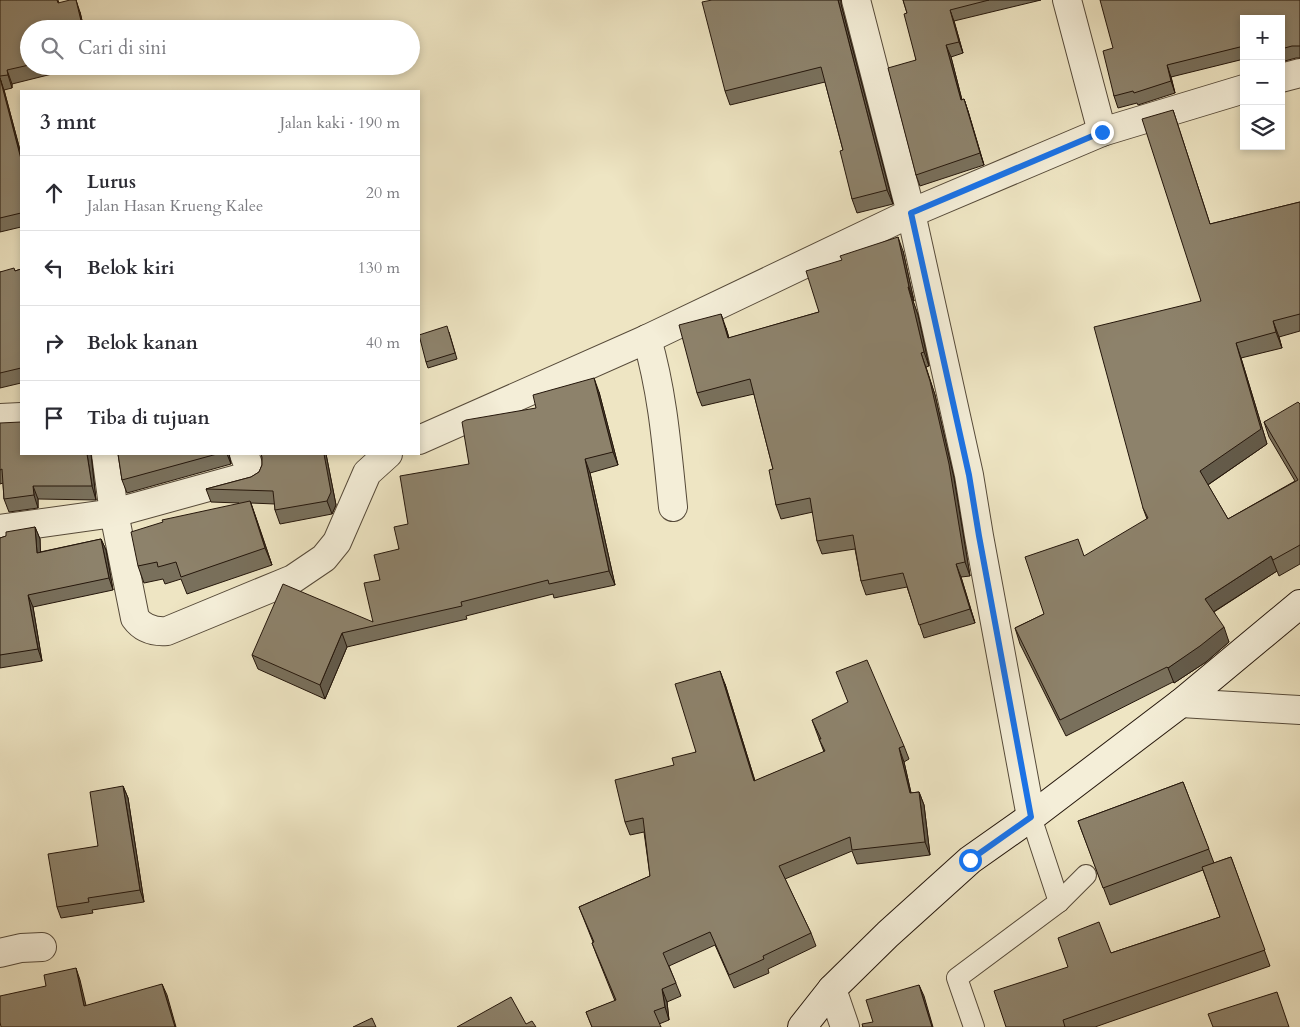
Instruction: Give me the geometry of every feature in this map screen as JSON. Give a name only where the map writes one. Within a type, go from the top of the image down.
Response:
[{"type":"street","points":[[856,0],[911,213],[969,475],[1031,817]]},
{"type":"street","points":[[1067,0],[1102,132]]},
{"type":"street","points":[[1285,77],[1300,73]]},
{"type":"street","points":[[420,440],[647,338],[911,213],[1102,132],[1240,90]]},
{"type":"street","points":[[647,338],[655,367],[663,410],[673,507]]},
{"type":"street","points":[[0,418],[20,417]]},
{"type":"street","points":[[106,455],[114,513],[135,618],[140,625],[158,631],[167,631],[293,579],[324,558],[337,542],[367,473],[387,455]]},
{"type":"street","points":[[0,529],[114,513],[252,475],[244,455]]},
{"type":"street","points":[[802,1027],[832,989],[888,934],[970,860],[1031,817],[1181,703],[1300,604]]},
{"type":"street","points":[[1181,703],[1300,710]]},
{"type":"street","points":[[0,953],[42,946]]},
{"type":"street","points":[[832,989],[845,1027]]},
{"type":"lane","points":[[1031,817],[1059,902]]},
{"type":"lane","points":[[974,1027],[957,978],[1059,902],[1086,876]]},
{"type":"building","points":[[0,0],[57,0],[58,3],[76,0],[81,20],[20,20],[20,67],[7,70],[8,75],[0,76]]},
{"type":"building","points":[[712,0],[838,0],[887,190],[852,199],[840,151],[843,150],[821,67],[725,91],[702,2]]},
{"type":"building","points":[[903,0],[989,0],[950,10],[959,42],[946,45],[961,100],[964,99],[980,153],[916,175],[888,68],[916,60],[904,14],[907,13]]},
{"type":"building","points":[[1100,0],[1300,0],[1300,46],[1285,48],[1285,15],[1240,15],[1240,47],[1167,65],[1171,81],[1134,93],[1133,91],[1114,96],[1103,51],[1113,48]]},
{"type":"building","points":[[0,78],[20,155],[20,213],[0,218]]},
{"type":"building","points":[[1173,110],[1210,224],[1300,202],[1300,314],[1273,321],[1276,332],[1236,343],[1261,429],[1200,471],[1228,519],[1298,480],[1264,422],[1298,402],[1300,404],[1300,545],[1273,560],[1271,556],[1205,599],[1224,627],[1200,646],[1168,668],[1060,720],[1015,628],[1044,614],[1025,557],[1078,539],[1084,556],[1148,518],[1143,508],[1094,327],[1201,301],[1142,119]]},
{"type":"building","points":[[898,237],[924,352],[921,353],[930,381],[949,464],[965,562],[956,564],[970,609],[919,625],[903,573],[861,581],[853,535],[817,541],[810,498],[776,505],[769,470],[773,469],[750,379],[697,393],[679,325],[721,314],[728,338],[819,312],[806,271],[842,260],[840,256]]},
{"type":"building","points":[[14,268],[15,271],[20,269],[20,368],[0,373],[0,272]]},
{"type":"building","points":[[447,326],[455,353],[426,362],[420,335]]},
{"type":"building","points":[[594,378],[613,452],[585,459],[609,571],[549,584],[548,580],[461,602],[462,606],[342,633],[320,685],[252,655],[283,584],[373,622],[364,583],[380,580],[374,555],[399,549],[394,527],[408,524],[400,476],[469,464],[462,422],[536,408],[533,395]]},
{"type":"building","points":[[20,422],[20,455],[87,455],[92,486],[33,486],[34,495],[4,499],[2,469],[0,470],[0,423]]},
{"type":"building","points":[[118,455],[213,455],[122,480]]},
{"type":"building","points":[[261,455],[324,455],[331,492],[327,501],[275,510],[273,491],[206,489],[251,477],[259,472],[262,465]]},
{"type":"building","points":[[250,501],[265,548],[181,577],[176,562],[158,567],[157,562],[138,566],[131,532],[163,522],[162,520]]},
{"type":"building","points":[[35,527],[37,553],[101,539],[109,578],[28,595],[38,649],[0,655],[0,538],[6,536],[6,532]]},
{"type":"building","points":[[867,660],[904,746],[899,748],[910,793],[919,792],[925,842],[852,850],[850,837],[779,866],[811,933],[763,956],[764,959],[729,975],[710,932],[663,953],[676,983],[662,989],[665,1007],[654,1011],[661,1027],[592,1027],[586,1012],[616,1000],[579,907],[650,876],[643,818],[625,822],[615,780],[674,765],[672,758],[696,752],[675,684],[720,671],[754,781],[825,751],[812,720],[848,702],[836,672]]},
{"type":"building","points":[[1183,782],[1209,849],[1103,888],[1078,821]]},
{"type":"building","points":[[123,786],[140,890],[88,898],[89,902],[57,907],[48,854],[98,846],[90,792]]},
{"type":"building","points":[[1231,857],[1265,950],[1063,1020],[1065,1027],[1006,1027],[994,991],[1068,967],[1058,938],[1099,922],[1111,953],[1220,917],[1202,867]]},
{"type":"building","points":[[76,968],[84,1006],[162,984],[175,1027],[1,1027],[0,996],[46,986],[44,975]]},
{"type":"building","points":[[919,985],[932,1027],[863,1027],[862,1024],[873,1022],[866,1000]]},
{"type":"building","points":[[1277,992],[1289,1027],[1213,1027],[1208,1014]]},
{"type":"building","points":[[511,997],[526,1024],[532,1021],[536,1027],[457,1027]]},
{"type":"building","points":[[372,1018],[376,1027],[353,1027]]},
{"type":"route","points":[[970,860],[1031,817],[969,475],[911,213],[1102,132]]}]
